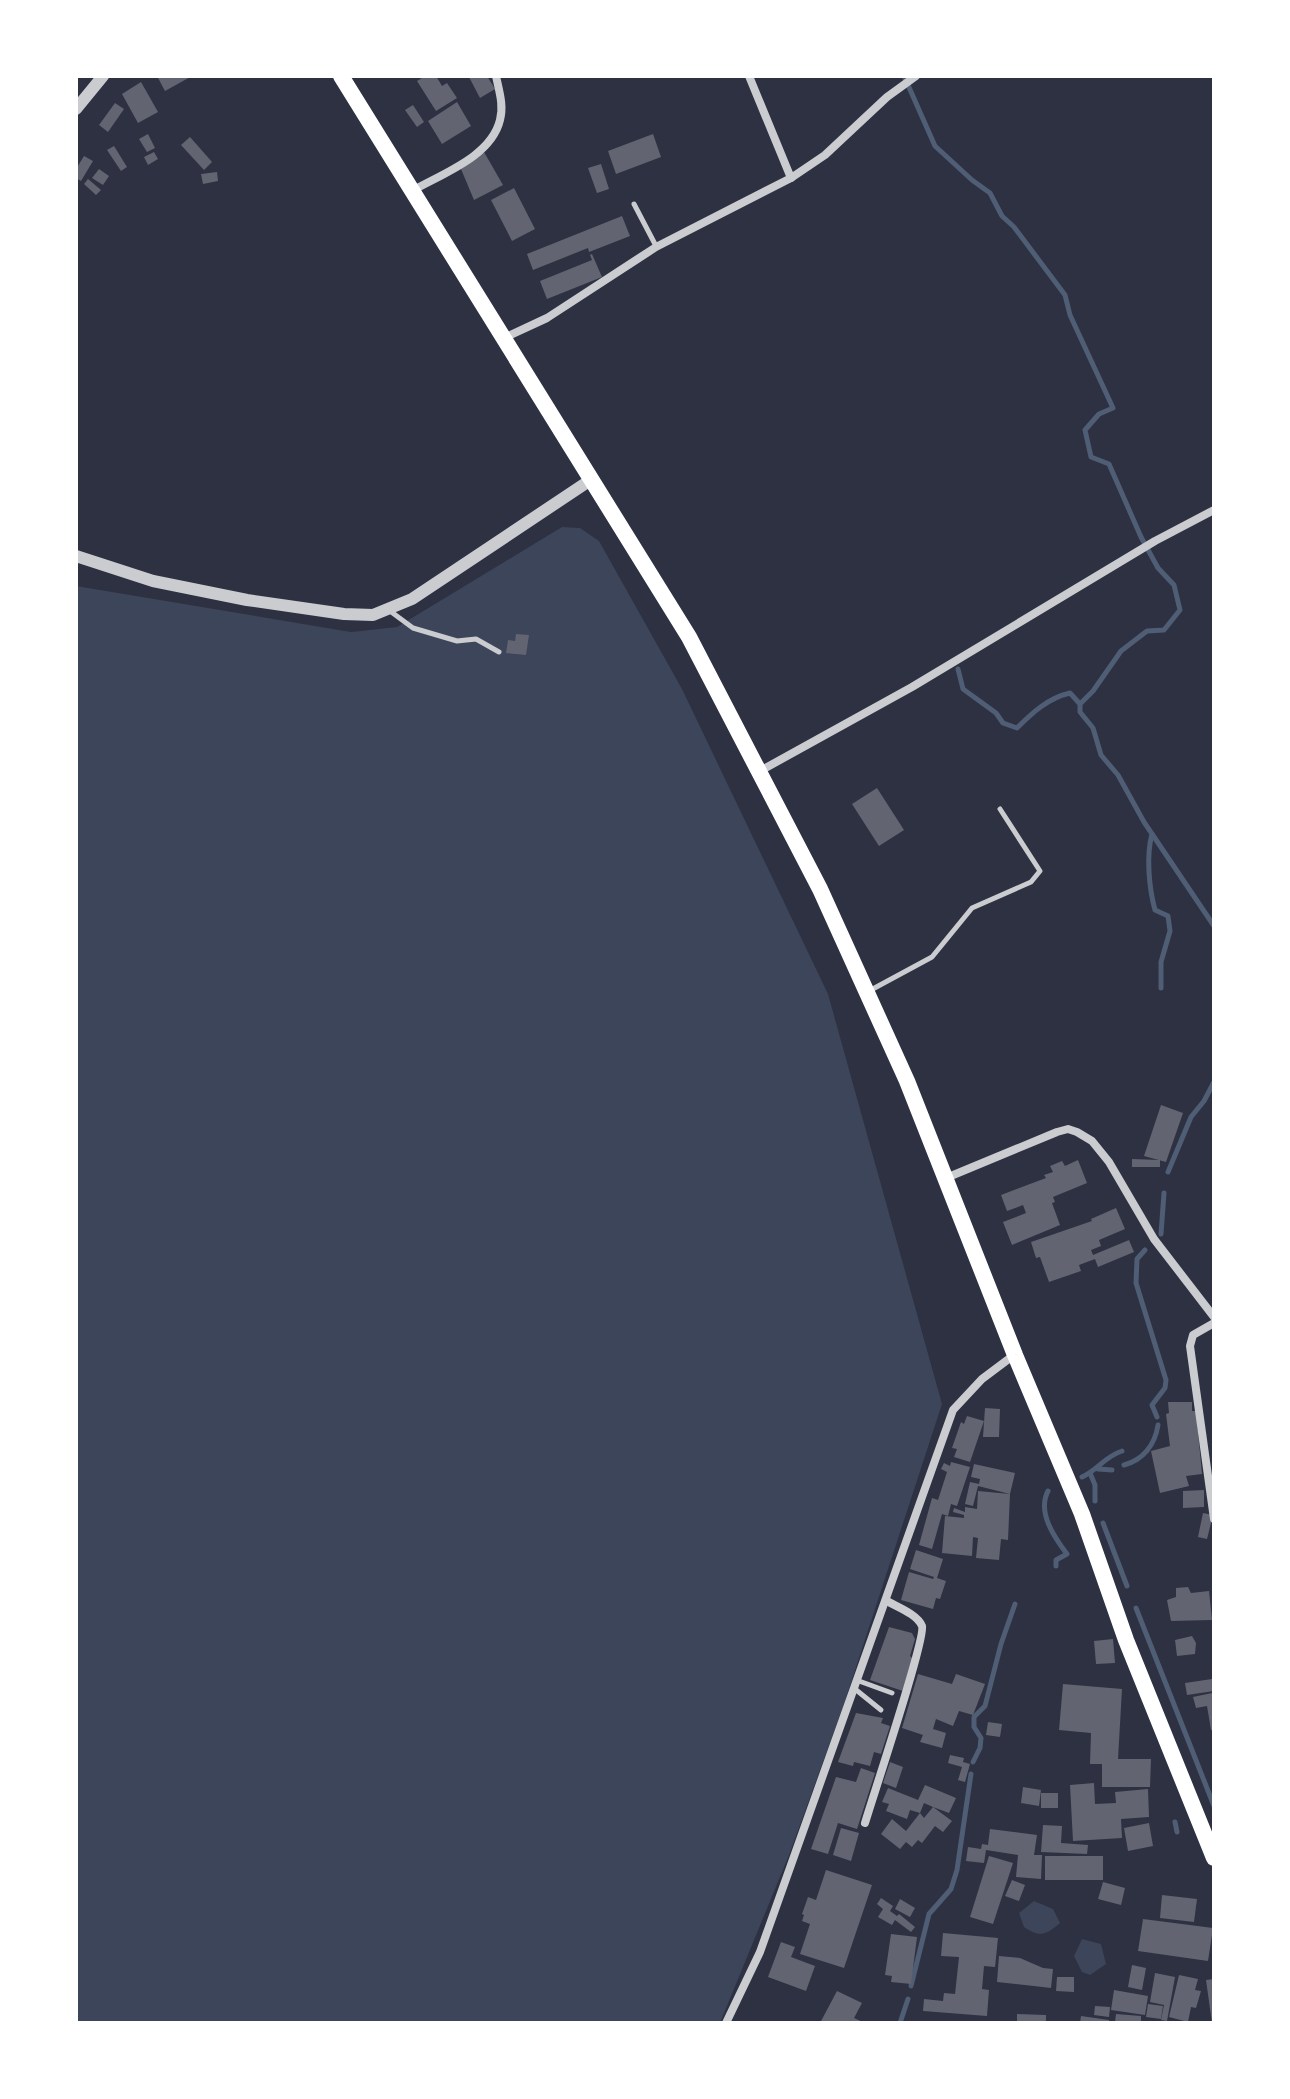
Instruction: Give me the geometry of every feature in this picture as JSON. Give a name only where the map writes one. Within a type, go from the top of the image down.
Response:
[{"type":"main road","points":[[341,76],[689,637],[760,771],[868,992],[946,1178],[1015,1355],[1082,1514],[1126,1640],[1214,1858]]},
{"type":"street","points":[[76,109],[103,76]]},
{"type":"street","points":[[412,191],[475,155],[486,144],[497,127],[501,112],[496,76]]},
{"type":"street","points":[[749,76],[791,178]]},
{"type":"street","points":[[504,338],[547,318],[656,247],[791,178],[825,155],[887,97],[914,77]]},
{"type":"street","points":[[76,556],[153,581],[247,600],[344,614],[373,615],[412,599],[592,479]]},
{"type":"street","points":[[760,771],[912,687],[1155,541],[1214,510]]},
{"type":"street","points":[[946,1178],[1068,1129],[1085,1135],[1109,1162],[1154,1239],[1214,1320],[1193,1335],[1190,1346],[1214,1519]]},
{"type":"street","points":[[726,2023],[760,1952],[953,1410],[982,1379],[1015,1355]]},
{"type":"street","points":[[865,1823],[923,1633],[921,1624],[912,1616],[887,1601]]},
{"type":"lane","points":[[634,204],[656,247]]},
{"type":"lane","points":[[389,610],[413,628],[457,641],[476,639],[499,652]]},
{"type":"lane","points":[[868,992],[932,957],[972,908],[1031,882],[1040,871],[1000,809]]},
{"type":"lane","points":[[857,1685],[892,1693]]},
{"type":"lane","points":[[857,1685],[881,1710]]},
{"type":"shaded area","points":[[562,527],[580,528],[599,541],[682,689],[828,994],[942,1404],[843,1707],[789,1855],[720,2023],[76,2023],[76,586],[351,632],[397,627]]},
{"type":"shaded area","points":[[1034,1901],[1053,1909],[1060,1923],[1043,1934],[1024,1927],[1019,1913]]},
{"type":"shaded area","points":[[1082,1939],[1101,1944],[1106,1964],[1090,1975],[1082,1972],[1074,1956]]},
{"type":"building","points":[[157,76],[192,76],[165,91]]},
{"type":"building","points":[[425,76],[436,76],[442,86],[447,83],[457,98],[436,111],[417,81]]},
{"type":"building","points":[[471,76],[487,76],[495,89],[480,98]]},
{"type":"building","points":[[141,82],[158,112],[138,123],[122,94]]},
{"type":"building","points":[[457,102],[471,126],[442,144],[428,121]]},
{"type":"building","points":[[115,103],[124,109],[108,132],[99,125]]},
{"type":"building","points":[[413,105],[424,122],[417,127],[405,110]]},
{"type":"building","points":[[148,134],[155,148],[147,152],[139,139]]},
{"type":"building","points":[[653,134],[661,157],[616,174],[608,151]]},
{"type":"building","points":[[190,137],[212,162],[204,170],[181,145]]},
{"type":"building","points":[[114,146],[127,167],[121,171],[107,150]]},
{"type":"building","points":[[154,152],[158,159],[148,165],[144,157]]},
{"type":"building","points":[[484,152],[503,185],[474,200],[461,169]]},
{"type":"building","points":[[84,156],[93,161],[81,181],[76,178],[76,169]]},
{"type":"building","points":[[601,164],[609,189],[597,193],[588,168]]},
{"type":"building","points":[[99,169],[109,176],[103,185],[92,178]]},
{"type":"building","points":[[217,172],[218,181],[203,184],[201,174]]},
{"type":"building","points":[[88,179],[101,190],[96,195],[84,184]]},
{"type":"building","points":[[514,188],[535,229],[512,241],[491,200]]},
{"type":"building","points":[[622,216],[630,236],[589,252],[588,248],[533,270],[527,254]]},
{"type":"building","points":[[592,254],[602,277],[547,299],[540,281],[592,260]]},
{"type":"building","points":[[516,634],[529,635],[526,655],[506,653],[508,640],[515,641]]},
{"type":"building","points":[[877,788],[904,830],[879,846],[852,804]]},
{"type":"building","points":[[1161,1105],[1183,1113],[1166,1162],[1144,1156]]},
{"type":"building","points":[[1132,1159],[1160,1160],[1160,1167],[1132,1167]]},
{"type":"building","points":[[1078,1160],[1087,1183],[1053,1197],[1055,1202],[1052,1203],[1060,1225],[1012,1245],[1003,1222],[1026,1213],[1023,1205],[1007,1211],[1001,1195],[1046,1178],[1044,1175],[1053,1172],[1050,1166],[1062,1161],[1065,1166]]},
{"type":"building","points":[[1116,1208],[1125,1229],[1099,1240],[1101,1246],[1091,1250],[1093,1255],[1129,1240],[1134,1252],[1098,1267],[1095,1259],[1079,1265],[1081,1271],[1049,1282],[1031,1242],[1092,1221]]},
{"type":"building","points":[[1168,1402],[1192,1402],[1192,1411],[1196,1411],[1202,1474],[1186,1476],[1189,1486],[1160,1493],[1151,1451],[1170,1446],[1166,1414],[1169,1413]]},
{"type":"building","points":[[985,1408],[1000,1409],[999,1437],[983,1437]]},
{"type":"building","points":[[967,1416],[984,1421],[970,1462],[954,1457],[957,1449],[952,1448],[961,1422],[964,1424]]},
{"type":"building","points":[[951,1462],[970,1467],[957,1506],[951,1504],[948,1516],[942,1514],[932,1549],[919,1545],[932,1498],[938,1500],[947,1472],[941,1469],[944,1463],[950,1466]]},
{"type":"building","points":[[974,1464],[1015,1473],[1010,1494],[978,1486],[973,1506],[965,1504],[970,1482],[979,1484],[980,1479],[971,1477]]},
{"type":"building","points":[[1204,1490],[1204,1507],[1183,1508],[1183,1491]]},
{"type":"building","points":[[978,1491],[1010,1494],[1008,1540],[1001,1539],[999,1560],[976,1558],[978,1538],[973,1537],[972,1556],[942,1553],[945,1516],[964,1518],[964,1515],[953,1512],[954,1508],[965,1512],[965,1507],[977,1509]]},
{"type":"building","points":[[1203,1513],[1213,1515],[1207,1539],[1198,1537]]},
{"type":"building","points":[[916,1550],[943,1559],[937,1578],[946,1581],[933,1609],[901,1600],[909,1572],[934,1577],[910,1569]]},
{"type":"building","points":[[1188,1587],[1191,1593],[1209,1591],[1212,1620],[1171,1621],[1167,1600],[1176,1597],[1176,1588]]},
{"type":"building","points":[[889,1627],[912,1633],[915,1639],[910,1656],[915,1661],[903,1691],[870,1680]]},
{"type":"building","points":[[1192,1636],[1196,1643],[1195,1654],[1177,1656],[1175,1640]]},
{"type":"building","points":[[1113,1639],[1115,1663],[1096,1664],[1094,1641]]},
{"type":"building","points":[[918,1674],[952,1684],[956,1674],[985,1684],[973,1715],[959,1711],[953,1726],[936,1719],[933,1729],[946,1733],[942,1748],[920,1742],[923,1735],[902,1728]]},
{"type":"building","points":[[1212,1679],[1214,1691],[1187,1695],[1185,1683]]},
{"type":"building","points":[[1063,1684],[1122,1689],[1118,1759],[1151,1759],[1150,1787],[1102,1787],[1102,1764],[1090,1764],[1091,1733],[1059,1730]]},
{"type":"building","points":[[1214,1693],[1214,1730],[1211,1730],[1207,1706],[1196,1708],[1193,1697]]},
{"type":"building","points":[[856,1713],[883,1718],[881,1723],[890,1726],[881,1754],[874,1752],[870,1766],[838,1762]]},
{"type":"building","points":[[988,1722],[1002,1724],[1000,1737],[986,1735]]},
{"type":"building","points":[[950,1755],[964,1758],[963,1762],[970,1764],[965,1782],[958,1780],[962,1767],[948,1763]]},
{"type":"building","points":[[890,1762],[903,1767],[896,1788],[883,1783]]},
{"type":"building","points":[[861,1768],[875,1773],[857,1829],[838,1823],[828,1854],[811,1849],[836,1777],[856,1782]]},
{"type":"building","points":[[1094,1783],[1095,1804],[1116,1803],[1115,1792],[1148,1789],[1149,1817],[1121,1819],[1122,1838],[1073,1841],[1070,1785]]},
{"type":"building","points":[[925,1785],[956,1798],[949,1813],[924,1803],[920,1813],[910,1810],[907,1819],[886,1811],[889,1804],[882,1802],[888,1788],[918,1800]]},
{"type":"building","points":[[1023,1787],[1041,1790],[1039,1806],[1021,1803]]},
{"type":"building","points":[[1041,1793],[1058,1793],[1058,1808],[1041,1808]]},
{"type":"building","points":[[933,1807],[952,1821],[943,1832],[935,1826],[922,1843],[918,1840],[912,1847],[906,1842],[900,1849],[881,1834],[892,1819],[906,1831],[920,1813],[924,1818]]},
{"type":"building","points":[[1149,1823],[1153,1846],[1128,1851],[1124,1828]]},
{"type":"building","points":[[1043,1825],[1062,1826],[1061,1843],[1088,1845],[1087,1854],[1041,1852]]},
{"type":"building","points":[[841,1828],[859,1833],[851,1861],[833,1855]]},
{"type":"building","points":[[990,1829],[1037,1835],[1034,1855],[1042,1855],[1041,1879],[1016,1877],[1018,1855],[986,1850],[984,1863],[966,1861],[968,1847],[981,1849],[982,1844],[988,1845]]},
{"type":"building","points":[[989,1856],[1013,1863],[993,1924],[970,1917]]},
{"type":"building","points":[[1045,1856],[1103,1856],[1103,1880],[1045,1880]]},
{"type":"building","points":[[826,1870],[872,1885],[844,1968],[800,1954],[810,1924],[802,1921],[802,1914],[808,1897],[816,1900]]},
{"type":"building","points":[[1012,1880],[1025,1885],[1019,1901],[1005,1896]]},
{"type":"building","points":[[1103,1882],[1125,1888],[1121,1905],[1098,1899]]},
{"type":"building","points":[[1162,1895],[1197,1899],[1194,1922],[1160,1918]]},
{"type":"building","points":[[881,1898],[893,1906],[890,1911],[915,1927],[911,1932],[895,1920],[892,1925],[878,1917],[883,1909],[877,1904]]},
{"type":"building","points":[[900,1899],[915,1908],[910,1917],[895,1909]]},
{"type":"building","points":[[1143,1919],[1213,1928],[1208,1961],[1138,1951]]},
{"type":"building","points":[[943,1933],[998,1938],[995,1967],[984,1966],[982,1989],[989,1990],[987,2016],[923,2011],[924,1999],[943,2001],[944,1993],[955,1994],[959,1957],[941,1956]]},
{"type":"building","points":[[891,1934],[917,1937],[911,1984],[891,1982],[892,1976],[885,1975]]},
{"type":"building","points":[[781,1942],[795,1947],[791,1957],[815,1966],[806,1991],[768,1977]]},
{"type":"building","points":[[999,1956],[1020,1958],[1053,1969],[1051,1988],[997,1982]]},
{"type":"building","points":[[1132,1965],[1146,1968],[1142,1990],[1128,1987]]},
{"type":"building","points":[[1155,1973],[1175,1977],[1167,2021],[1161,2020],[1164,2005],[1150,2002]]},
{"type":"building","points":[[1179,1975],[1198,1979],[1195,1990],[1201,1991],[1196,2008],[1191,2007],[1188,2022],[1169,2017]]},
{"type":"building","points":[[1057,1977],[1074,1977],[1074,1992],[1056,1991]]},
{"type":"building","points":[[1214,1979],[1214,2023],[1212,2023],[1206,1980]]},
{"type":"building","points":[[1114,1990],[1148,1996],[1145,2015],[1111,2010]]},
{"type":"building","points":[[837,1991],[862,2003],[854,2018],[865,2023],[820,2023]]},
{"type":"building","points":[[1148,2004],[1163,2006],[1161,2019],[1146,2017]]},
{"type":"building","points":[[1095,2006],[1110,2007],[1109,2017],[1094,2015]]},
{"type":"building","points":[[1017,2014],[1046,2015],[1046,2023],[1017,2023]]},
{"type":"building","points":[[1116,2014],[1141,2016],[1141,2023],[1115,2022]]},
{"type":"building","points":[[1081,2016],[1109,2020],[1109,2023],[1080,2023]]},
{"type":"waterway","points":[[904,76],[935,146],[990,193],[1002,216],[1014,227],[1065,295],[1070,315],[1113,408],[1099,414],[1085,430],[1091,457],[1109,464],[1141,537],[1158,568],[1174,585],[1180,610],[1164,630],[1147,631],[1121,651],[1080,704],[1080,712],[1093,728],[1101,755],[1118,775],[1144,822],[1214,926]]},
{"type":"waterway","points":[[958,669],[963,689],[996,713],[1003,723],[1017,728],[1041,707],[1062,695],[1070,693],[1080,704]]},
{"type":"waterway","points":[[1152,834],[1149,862],[1151,892],[1155,910],[1168,916],[1170,931],[1161,962],[1161,988]]},
{"type":"waterway","points":[[1168,1172],[1191,1117],[1214,1082]]},
{"type":"waterway","points":[[1161,1234],[1164,1193]]},
{"type":"waterway","points":[[1145,1250],[1137,1259],[1136,1283],[1166,1380],[1165,1388],[1152,1405],[1157,1417]]},
{"type":"waterway","points":[[1124,1465],[1147,1451],[1158,1425]]},
{"type":"waterway","points":[[1082,1477],[1122,1451]]},
{"type":"waterway","points":[[1098,1469],[1112,1470]]},
{"type":"waterway","points":[[1090,1473],[1095,1485],[1095,1501]]},
{"type":"waterway","points":[[1048,1491],[1044,1507],[1046,1516],[1052,1532],[1067,1554],[1056,1560],[1056,1566]]},
{"type":"waterway","points":[[1103,1523],[1127,1586]]},
{"type":"waterway","points":[[973,1762],[981,1738],[974,1727],[974,1717],[985,1706],[1015,1604]]},
{"type":"waterway","points":[[1136,1608],[1214,1806]]},
{"type":"waterway","points":[[911,1986],[929,1914],[951,1889],[957,1870],[971,1774]]},
{"type":"waterway","points":[[1175,1822],[1177,1832]]},
{"type":"waterway","points":[[900,2023],[908,1999]]}]
